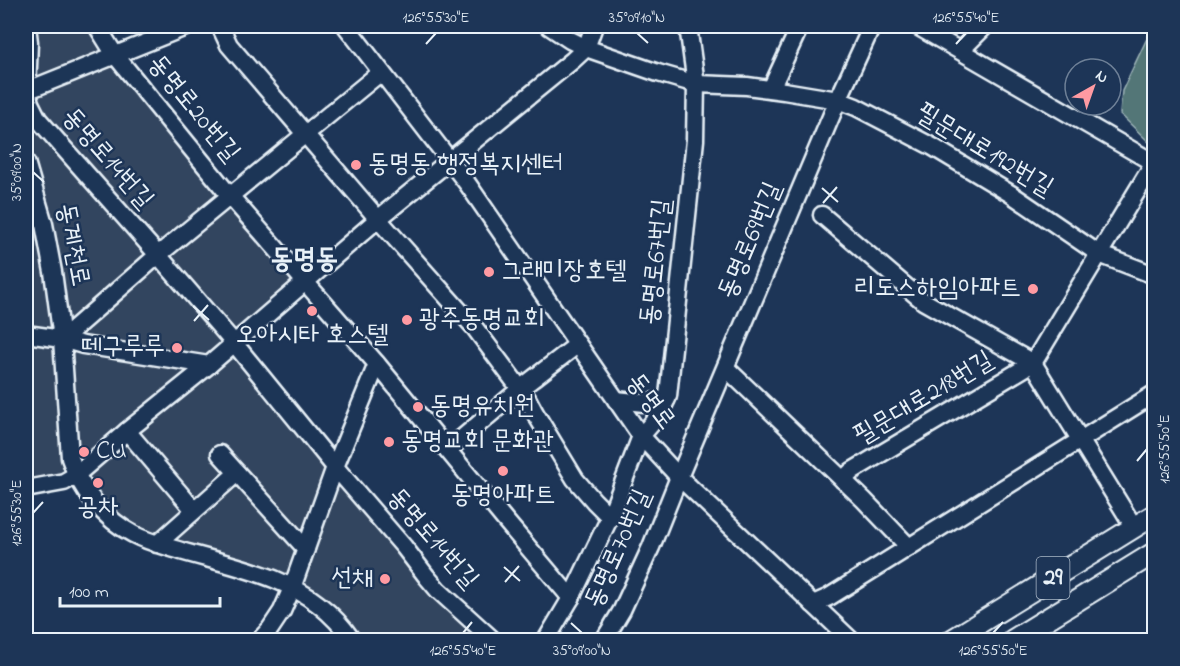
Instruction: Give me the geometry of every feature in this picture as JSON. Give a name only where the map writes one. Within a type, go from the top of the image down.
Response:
[{"type":"main road","name":"29","points":[[952,640],[1155,515]]},
{"type":"main road","name":"29","points":[[1013,640],[1153,556]]},
{"type":"street","points":[[27,26],[29,42],[26,91],[188,26]]},
{"type":"street","points":[[97,26],[116,55]]},
{"type":"street","points":[[220,26],[229,45],[474,327],[520,388],[575,479],[610,517],[571,598],[546,640]]},
{"type":"street","name":"동명로","points":[[346,26],[467,183],[641,436],[679,477],[851,640]]},
{"type":"street","points":[[549,26],[586,48],[658,74],[696,84],[778,90],[800,26]]},
{"type":"street","points":[[34,488],[64,482],[76,475],[209,365],[448,160],[573,60],[586,48],[594,26]]},
{"type":"street","name":"동명로67번길","points":[[610,517],[641,436],[660,414],[669,392],[695,140],[696,84],[688,26]]},
{"type":"street","name":"동명로69번길","points":[[679,477],[838,100],[873,26]]},
{"type":"street","points":[[917,26],[1154,163],[1033,363]]},
{"type":"street","points":[[961,50],[985,26]]},
{"type":"street","name":"동명로20번길","points":[[116,55],[230,196],[377,364],[571,598]]},
{"type":"street","name":"동명로20번길","points":[[230,196],[381,72]]},
{"type":"street","name":"필문대로192번길","points":[[778,90],[838,100],[875,116],[933,147],[1011,194],[1099,254],[1155,275]]},
{"type":"street","name":"동명로14번길","points":[[26,91],[38,119],[234,343],[405,547],[438,590],[493,640]]},
{"type":"street","name":"동계천로","points":[[26,162],[48,241],[62,339],[70,458],[85,490],[102,511],[135,535],[157,544],[248,570],[292,588],[327,611],[352,640]]},
{"type":"street","points":[[158,255],[230,196]]},
{"type":"street","points":[[822,215],[923,301],[1033,363],[1134,527]]},
{"type":"street","name":"동계천로","points":[[62,339],[158,255]]},
{"type":"street","points":[[26,334],[209,365]]},
{"type":"street","points":[[448,450],[520,388],[577,345]]},
{"type":"street","name":"필문대로218번길","points":[[843,480],[852,471],[1033,363]]},
{"type":"street","points":[[260,640],[282,611],[292,588],[377,364]]},
{"type":"street","name":"필문대로218번길","points":[[726,368],[909,547]]},
{"type":"street","points":[[813,604],[829,597],[1155,394]]},
{"type":"street","points":[[616,400],[644,403],[667,399]]},
{"type":"street","points":[[127,431],[194,510]]},
{"type":"street","points":[[220,454],[306,549]]},
{"type":"street","points":[[157,544],[237,472]]},
{"type":"street","name":"동명로70번길","points":[[606,640],[651,547],[679,477]]},
{"type":"shaded area","points":[[26,26],[89,26],[296,283],[226,342],[488,640],[359,640],[274,573],[244,560],[137,529],[116,517],[87,484],[26,493]]},
{"type":"green space","points":[[1140,26],[1154,26],[1154,147],[1123,117],[1123,89],[1150,32]]},
{"type":"place","name":"동명동 행정복지센터","points":[[356,165]]},
{"type":"place","name":"그래미장호텔","points":[[489,272]]},
{"type":"place","name":"리도스하임아파트","points":[[1033,289]]},
{"type":"place","name":"오아시타 호스텔","points":[[312,311]]},
{"type":"place","name":"광주동명교회","points":[[407,320]]},
{"type":"place","name":"떼구루루","points":[[177,348]]},
{"type":"place","name":"동명유치원","points":[[418,407]]},
{"type":"place","name":"동명교회 문화관","points":[[389,442]]},
{"type":"place","name":"CU","points":[[84,452]]},
{"type":"place","name":"동명아파트","points":[[503,471]]},
{"type":"place","name":"공차","points":[[98,483]]},
{"type":"place","name":"선채","points":[[385,579]]},
{"type":"district","name":"동명동","points":[[304,260]]}]
